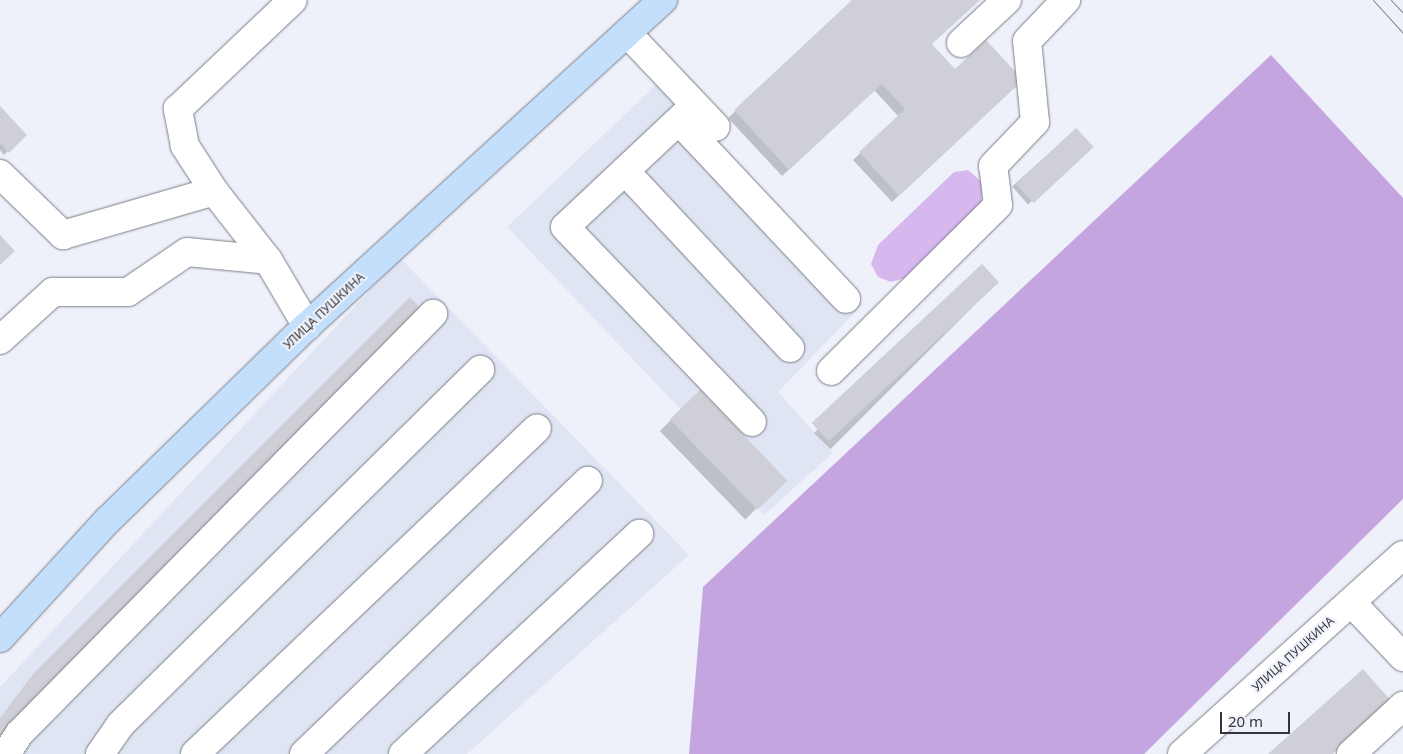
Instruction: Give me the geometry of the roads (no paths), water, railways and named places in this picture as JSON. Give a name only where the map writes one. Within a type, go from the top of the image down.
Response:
[{"type":"main road","name":"УЛИЦА ПУШКИНА","points":[[0,638],[107,521],[307,326],[663,0]]},
{"type":"street","points":[[293,0],[178,109],[185,146],[214,191],[268,260],[307,326]]},
{"type":"street","points":[[1027,40],[1066,0]]},
{"type":"street","points":[[831,372],[998,205],[993,166],[1035,122],[1027,40],[1002,5],[961,43]]},
{"type":"street","points":[[627,33],[687,113],[846,299]]},
{"type":"street","points":[[687,113],[716,128]]},
{"type":"street","points":[[687,113],[565,227],[752,422]]},
{"type":"street","points":[[625,171],[790,348]]},
{"type":"street","points":[[0,174],[64,235],[214,191]]},
{"type":"street","points":[[0,340],[52,292],[128,292],[188,252],[268,260]]},
{"type":"street","points":[[6,754],[19,734],[433,314]]},
{"type":"street","points":[[100,754],[120,725],[480,370]]},
{"type":"street","points":[[195,754],[537,428]]},
{"type":"street","points":[[304,754],[588,481]]},
{"type":"street","points":[[403,754],[639,534]]},
{"type":"street","name":"УЛИЦА ПУШКИНА","points":[[1182,754],[1403,555]]},
{"type":"street","points":[[1351,602],[1403,657]]},
{"type":"street","points":[[1351,754],[1398,721]]},
{"type":"tram line","points":[[1373,0],[1403,33]]},
{"type":"tram line","points":[[1391,0],[1403,13]]}]
